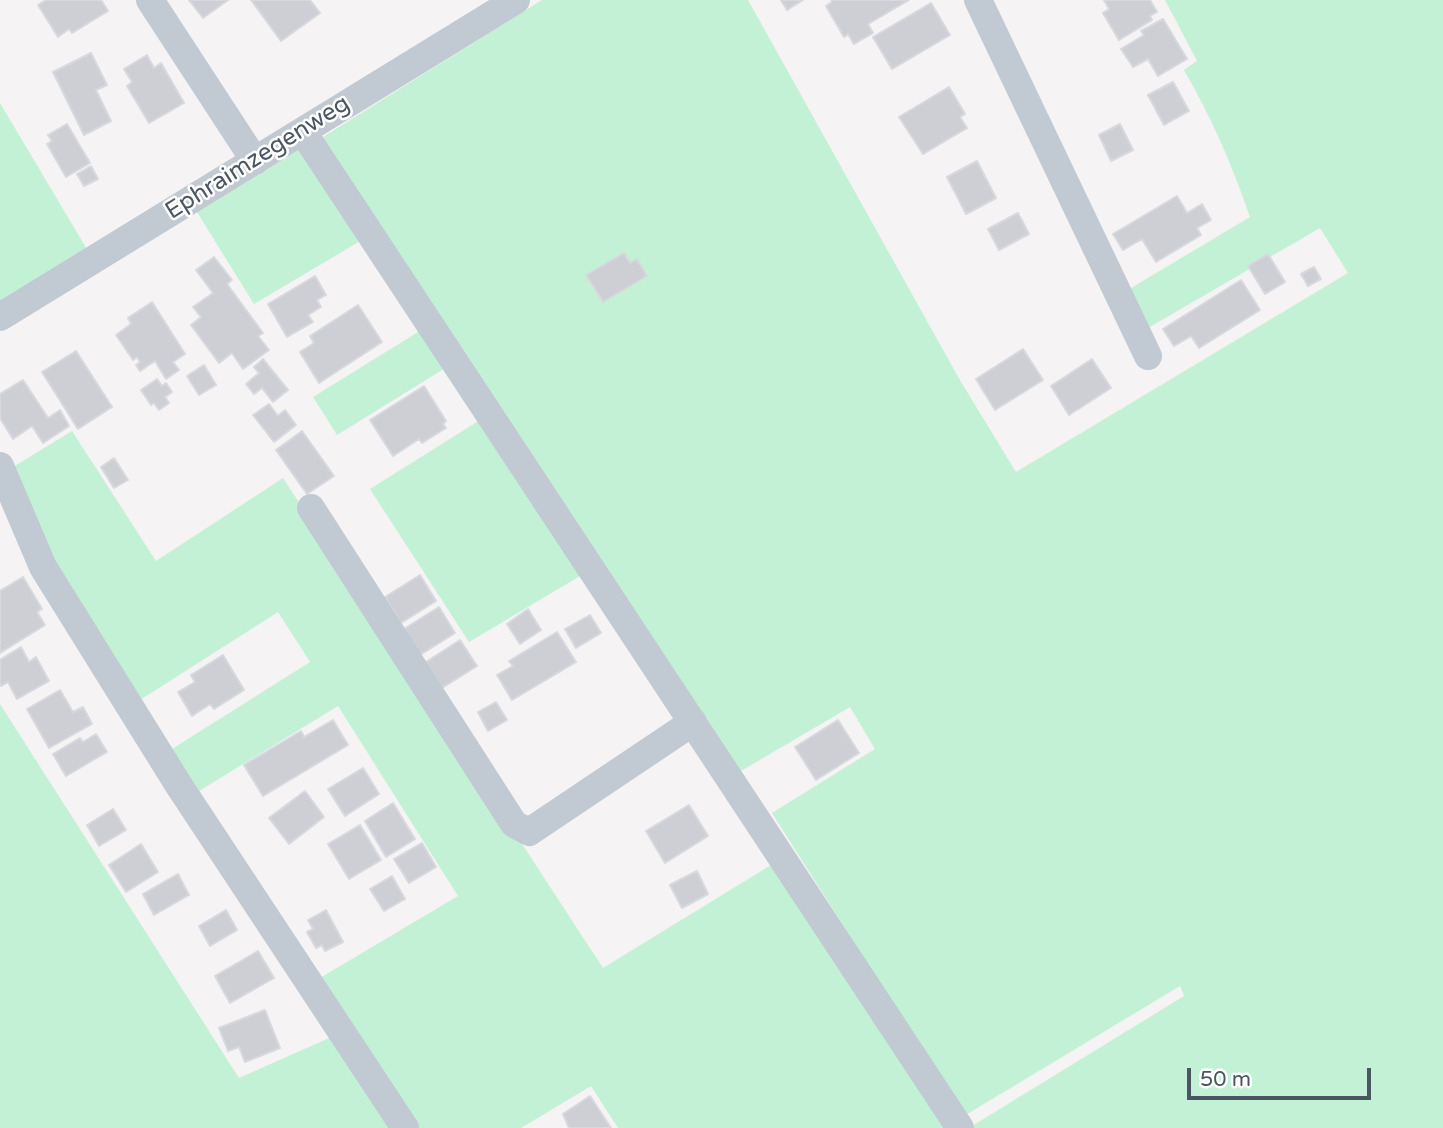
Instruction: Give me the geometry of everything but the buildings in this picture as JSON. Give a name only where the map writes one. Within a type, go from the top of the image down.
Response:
[{"type":"street","points":[[149,0],[255,161]]},
{"type":"street","name":"Ephraimzegenweg","points":[[0,317],[516,0]]},
{"type":"street","points":[[978,0],[1147,356]]},
{"type":"street","points":[[303,132],[960,1128]]},
{"type":"street","points":[[0,466],[43,567],[178,784],[405,1128]]},
{"type":"street","points":[[311,508],[514,824],[521,830],[529,832],[693,722]]},
{"type":"green space","points":[[542,0],[748,0],[961,382],[1016,472],[1348,273],[1320,228],[1143,331],[1126,291],[1250,217],[1221,142],[1184,70],[1197,61],[1165,0],[1443,0],[1443,1128],[972,1126],[1184,996],[1180,986],[964,1116],[772,813],[875,749],[850,707],[741,771],[323,137]]},
{"type":"green space","points":[[0,103],[88,251],[0,305]]},
{"type":"green space","points":[[306,146],[362,240],[254,304],[197,212]]},
{"type":"green space","points":[[423,329],[447,367],[337,435],[313,397]]},
{"type":"green space","points":[[480,420],[580,576],[469,642],[370,489]]},
{"type":"green space","points":[[72,431],[156,561],[283,478],[603,968],[776,862],[950,1128],[618,1128],[591,1086],[521,1128],[419,1128],[320,978],[458,896],[338,706],[199,791],[172,749],[310,662],[278,612],[140,700],[52,562],[13,467]]},
{"type":"green space","points":[[0,704],[239,1078],[336,1035],[396,1128],[0,1128]]}]
